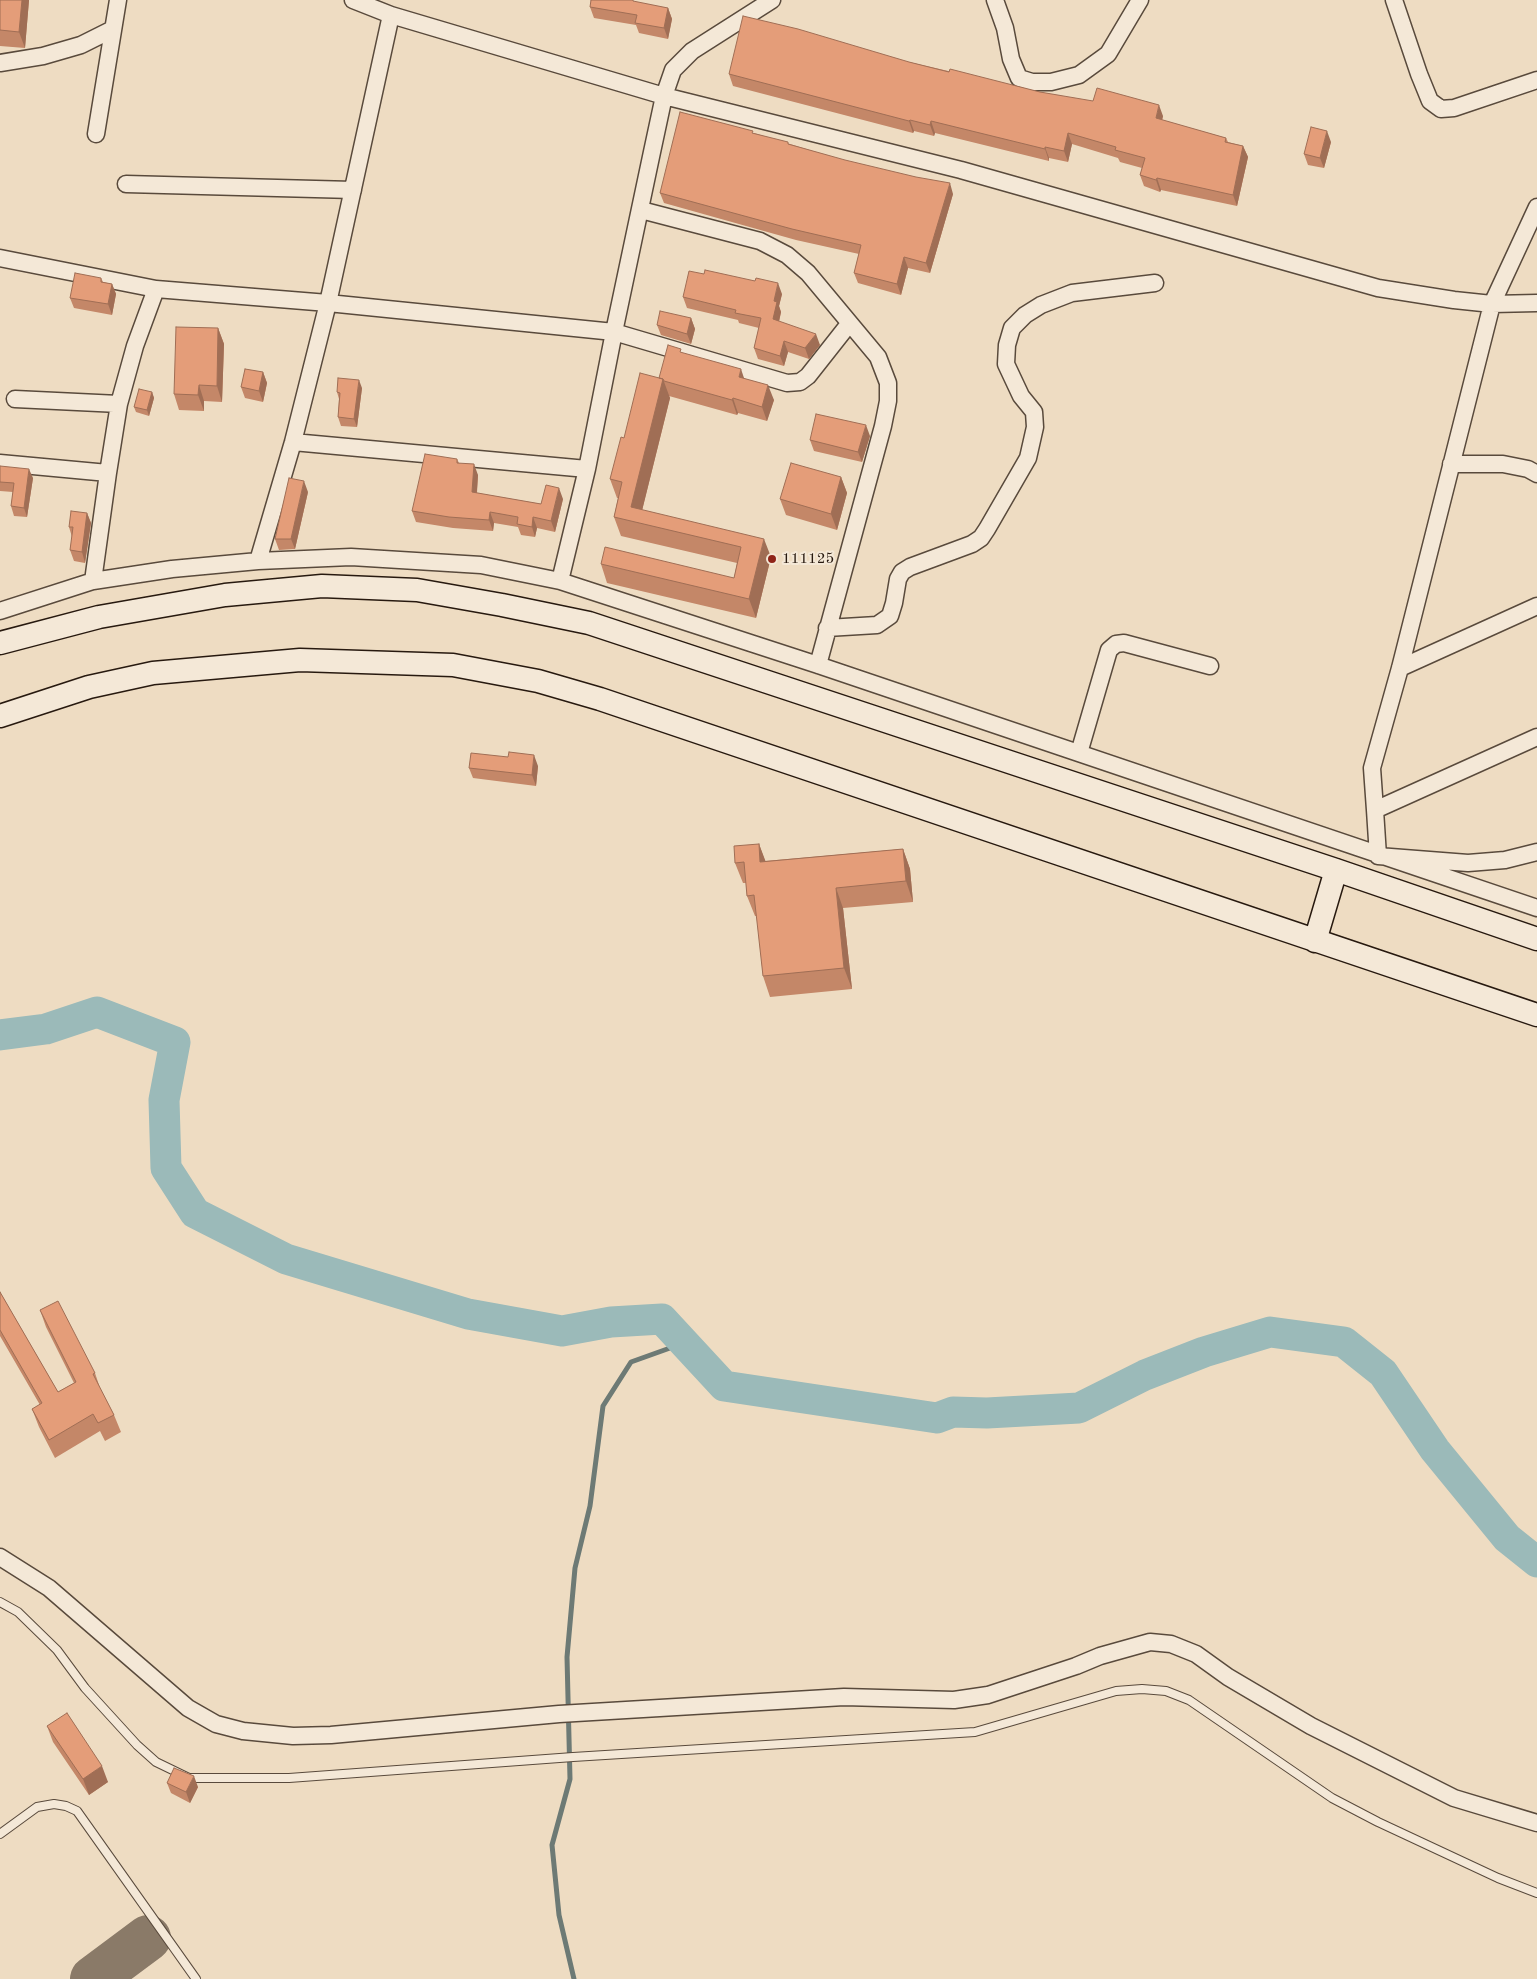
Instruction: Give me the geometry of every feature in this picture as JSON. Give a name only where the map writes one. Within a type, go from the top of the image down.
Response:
[{"type":"main road","points":[[0,643],[98,618],[225,595],[322,586],[417,590],[589,623],[1336,870],[1537,939]]},
{"type":"main road","points":[[0,716],[89,687],[153,673],[300,660],[453,665],[538,681],[600,699],[1537,1015]]},
{"type":"main road","points":[[1314,941],[1336,870]]},
{"type":"street","points":[[96,134],[118,0]]},
{"type":"street","points":[[353,0],[391,15],[664,96],[961,170],[1378,288],[1492,304],[1537,303]]},
{"type":"street","points":[[560,581],[587,469],[664,96],[673,70],[692,51],[772,0]]},
{"type":"street","points":[[995,0],[1005,28],[1011,58],[1019,78],[1032,82],[1051,82],[1079,75],[1108,54],[1140,0]]},
{"type":"street","points":[[1394,0],[1430,101],[1441,109],[1454,108],[1537,80]]},
{"type":"street","points":[[258,561],[292,442],[328,303],[391,15]]},
{"type":"street","points":[[0,63],[43,56],[81,45],[113,29]]},
{"type":"street","points":[[126,184],[353,190]]},
{"type":"street","points":[[1378,856],[1372,768],[1400,668],[1492,304],[1537,207]]},
{"type":"street","points":[[641,210],[760,241],[787,255],[808,273],[878,357],[888,384],[888,401],[883,426],[818,665]]},
{"type":"street","points":[[0,258],[156,289],[328,303],[614,332],[787,383],[800,382],[808,376],[849,324]]},
{"type":"street","points":[[827,628],[877,625],[890,616],[898,580],[902,572],[910,567],[972,544],[981,538],[987,529],[1028,458],[1035,427],[1034,412],[1021,396],[1006,364],[1007,345],[1012,328],[1025,315],[1041,305],[1072,293],[1154,283]]},
{"type":"street","points":[[93,582],[119,404],[135,346],[156,289]]},
{"type":"street","points":[[15,399],[119,404]]},
{"type":"street","points":[[292,442],[587,469]]},
{"type":"street","points":[[0,463],[108,473]]},
{"type":"street","points":[[1451,464],[1503,464],[1528,469],[1537,474]]},
{"type":"street","points":[[0,611],[93,582],[172,569],[258,561],[351,557],[481,565],[560,581],[818,665],[1378,856],[1537,908]]},
{"type":"street","points":[[1400,668],[1537,606]]},
{"type":"street","points":[[1079,753],[1109,650],[1116,644],[1124,643],[1210,666]]},
{"type":"street","points":[[1375,810],[1537,738]]},
{"type":"street","points":[[1378,856],[1468,863],[1505,860],[1537,852]]},
{"type":"street","points":[[0,1557],[48,1588],[188,1708],[216,1724],[242,1731],[292,1736],[331,1735],[559,1714],[844,1697],[954,1700],[988,1695],[1076,1666],[1100,1656],[1150,1642],[1171,1644],[1196,1654],[1228,1677],[1311,1726],[1454,1798],[1537,1823]]},
{"type":"lane","points":[[0,1602],[18,1612],[57,1650],[85,1688],[137,1745],[156,1762],[189,1778],[289,1778],[573,1757],[975,1732],[1116,1691],[1142,1689],[1166,1691],[1189,1700],[1332,1798],[1378,1822],[1498,1878],[1537,1893]]},
{"type":"lane","points":[[0,1834],[37,1807],[54,1804],[66,1806],[77,1811],[196,1979]]},
{"type":"building","points":[[0,0],[22,0],[19,32],[0,30]]},
{"type":"building","points":[[591,0],[633,0],[668,8],[664,28],[635,23],[637,15],[590,7]]},
{"type":"building","points":[[743,16],[798,29],[909,62],[949,72],[950,69],[1040,92],[1093,101],[1097,88],[1159,105],[1156,118],[1226,138],[1225,142],[1243,146],[1233,195],[1157,178],[1156,180],[1140,175],[1145,158],[1115,150],[1116,147],[1068,133],[1064,151],[1045,147],[1045,149],[931,121],[930,125],[909,121],[729,74]]},
{"type":"building","points":[[680,112],[753,131],[752,133],[845,160],[950,183],[926,263],[904,257],[897,284],[854,273],[861,245],[792,229],[660,193]]},
{"type":"building","points":[[1311,127],[1327,131],[1320,158],[1304,154]]},
{"type":"building","points":[[705,270],[755,281],[756,278],[778,283],[774,301],[777,302],[773,319],[816,334],[805,348],[784,341],[780,356],[754,348],[761,318],[735,313],[736,310],[683,297],[689,271],[704,274]]},
{"type":"building","points":[[75,273],[101,278],[101,282],[112,284],[108,304],[70,298]]},
{"type":"building","points":[[660,311],[691,318],[687,334],[657,325]]},
{"type":"building","points":[[176,327],[218,328],[217,386],[199,385],[198,395],[174,394]]},
{"type":"building","points":[[668,345],[681,349],[680,352],[741,369],[739,377],[768,385],[762,407],[664,381],[659,378]]},
{"type":"building","points":[[245,369],[263,372],[259,391],[241,387]]},
{"type":"building","points":[[640,373],[663,379],[631,507],[764,539],[749,599],[601,564],[605,547],[734,578],[741,547],[614,517],[622,482],[610,479],[621,437],[624,438]]},
{"type":"building","points":[[338,378],[359,380],[354,419],[338,417],[340,393],[337,392]]},
{"type":"building","points":[[139,389],[152,392],[147,410],[134,407]]},
{"type":"building","points":[[816,414],[866,425],[858,452],[810,440]]},
{"type":"building","points":[[425,454],[457,459],[457,463],[474,464],[472,492],[541,504],[546,485],[559,488],[551,521],[533,517],[532,527],[517,524],[518,517],[490,512],[489,520],[449,517],[412,511]]},
{"type":"building","points":[[791,463],[841,477],[831,514],[780,499]]},
{"type":"building","points":[[0,466],[29,469],[24,508],[11,506],[14,483],[0,482]]},
{"type":"building","points":[[289,478],[304,481],[291,539],[275,539]]},
{"type":"building","points":[[71,511],[87,513],[82,552],[70,550],[73,527],[69,527]]},
{"type":"building","points":[[509,752],[534,755],[532,775],[469,768],[471,753],[508,757]]},
{"type":"building","points":[[759,844],[760,862],[903,849],[906,881],[836,888],[844,968],[763,976],[754,895],[747,896],[744,862],[735,863],[734,846]]},
{"type":"building","points":[[0,1292],[58,1392],[76,1382],[40,1310],[58,1301],[114,1415],[98,1423],[93,1414],[49,1440],[32,1409],[42,1403],[0,1330]]},
{"type":"building","points":[[67,1713],[102,1766],[83,1779],[47,1726]]},
{"type":"building","points":[[174,1768],[194,1776],[186,1792],[167,1783]]},
{"type":"waterway","points":[[0,1035],[46,1029],[97,1012],[175,1042],[164,1100],[166,1168],[195,1213],[286,1259],[468,1314],[562,1331],[611,1322],[662,1319],[724,1386],[937,1418],[953,1412],[987,1413],[1079,1408],[1145,1375],[1204,1352],[1270,1332],[1344,1342],[1383,1373],[1435,1450],[1507,1538],[1537,1562]]},
{"type":"waterway","points":[[574,1979],[559,1915],[552,1845],[570,1779],[567,1657],[575,1568],[590,1506],[603,1406],[631,1362],[684,1343]]},
{"type":"taxiway","points":[[93,1979],[148,1938]]},
{"type":"place","name":"111125","points":[[772,559]]}]
